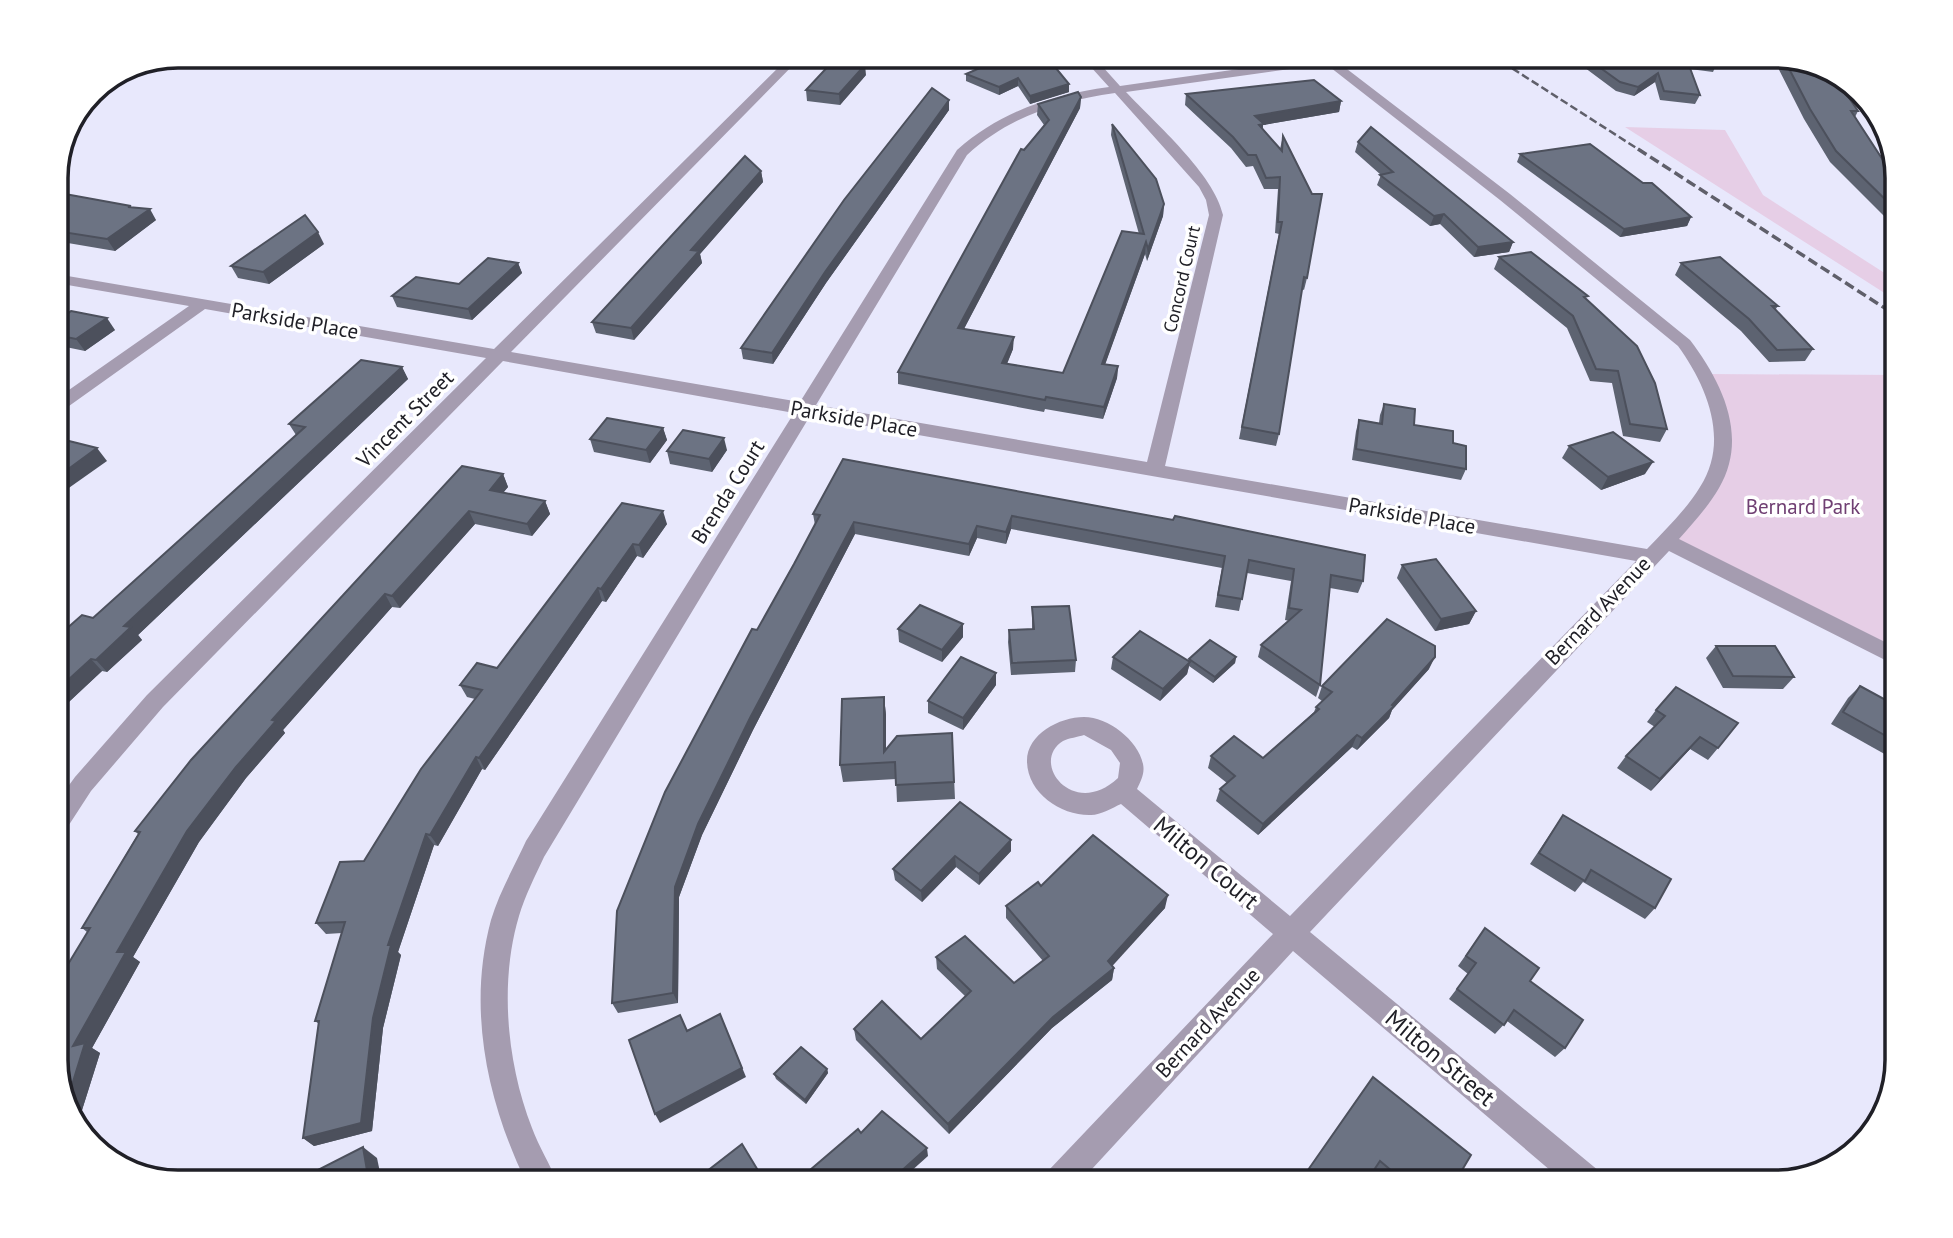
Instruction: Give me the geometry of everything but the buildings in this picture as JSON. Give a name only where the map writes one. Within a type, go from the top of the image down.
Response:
[{"type":"street","name":"Vincent Street","points":[[68,806],[83,784],[155,701],[784,68]]},
{"type":"street","name":"Concord Court","points":[[1098,68],[1205,185],[1213,200],[1216,215],[1154,471]]},
{"type":"street","name":"Brenda Court","points":[[536,1170],[518,1130],[503,1077],[494,1006],[505,920],[516,887],[535,849],[962,153],[992,127],[1034,107],[1071,96],[1259,68]]},
{"type":"street","name":"Bernard Avenue","points":[[1070,1170],[1536,675],[1652,557],[1707,492],[1717,472],[1722,450],[1722,417],[1716,396],[1700,364],[1684,343],[1651,314],[1339,68]]},
{"type":"street","name":"Parkside Place","points":[[68,280],[804,411],[1652,557]]},
{"type":"street","points":[[68,398],[200,305]]},
{"type":"street","points":[[1666,541],[1885,652]]},
{"type":"street","name":"Milton Court","points":[[1122,791],[1291,934]]},
{"type":"street","name":"Milton Street","points":[[1291,934],[1574,1170]]},
{"type":"green space","points":[[1625,127],[1725,130],[1763,195],[1885,273],[1885,293]]},
{"type":"green space","name":"Bernard Park","points":[[1707,374],[1885,375],[1885,653],[1666,541],[1707,492],[1722,450]]},
{"type":"railway","points":[[1512,68],[1641,151]]},
{"type":"railway","points":[[1638,149],[1885,308]]}]
